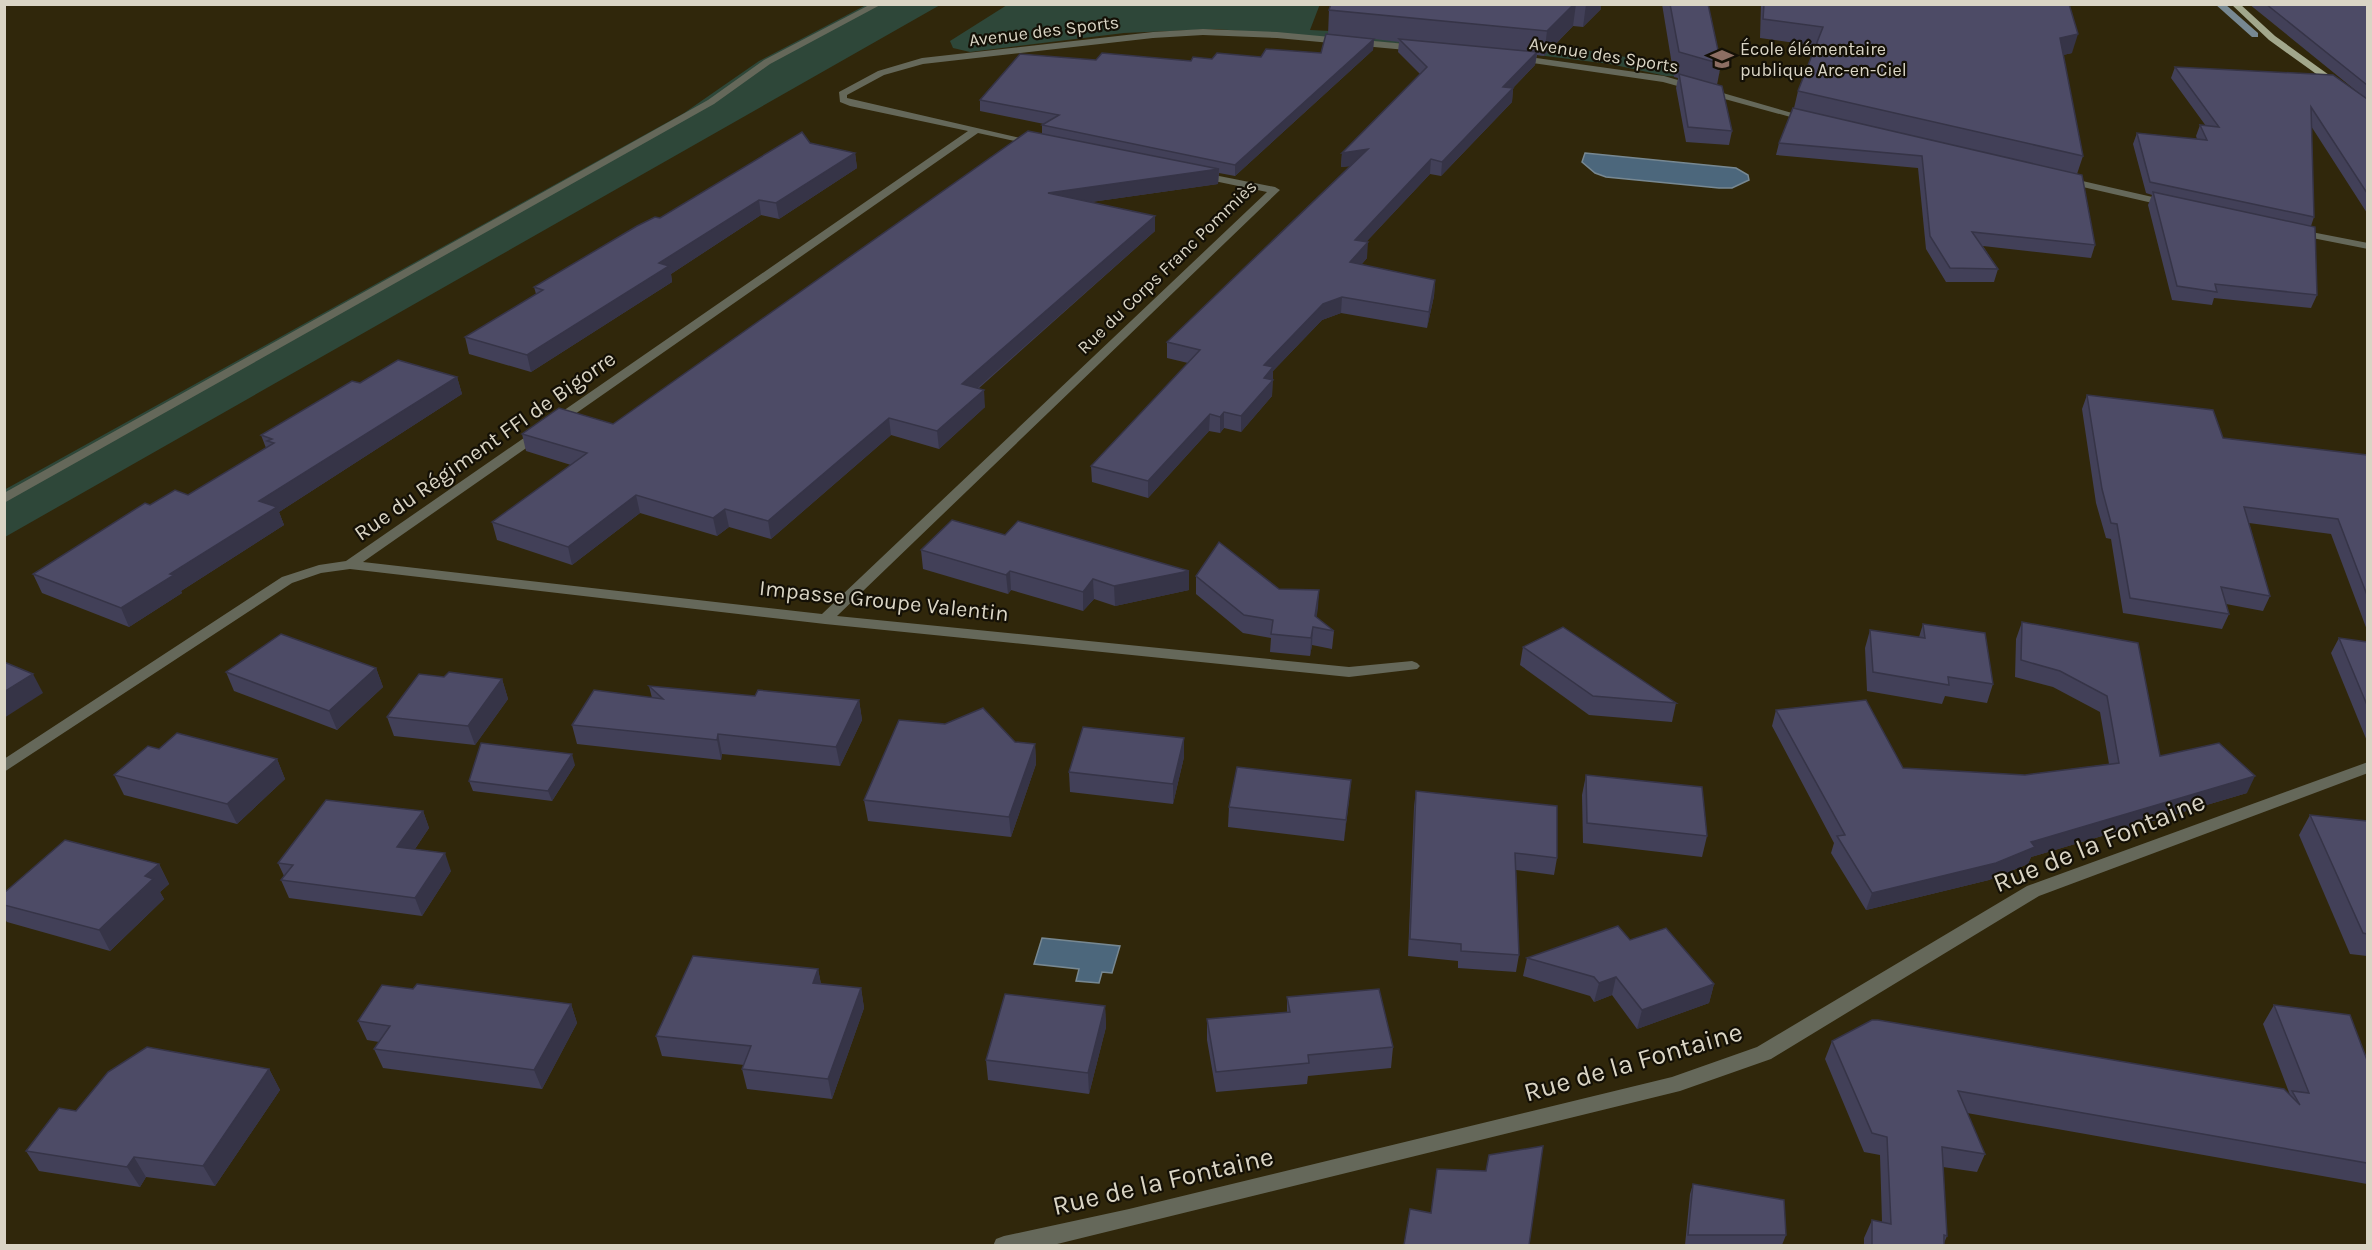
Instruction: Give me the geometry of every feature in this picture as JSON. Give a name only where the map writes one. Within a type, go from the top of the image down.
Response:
[{"type":"main road","points":[[2235,4],[2272,38],[2367,108]]},
{"type":"street","points":[[4,499],[711,102],[767,62],[878,4]]},
{"type":"street","name":"Avenue des Sports","points":[[975,131],[853,105],[843,100],[842,94],[900,66],[922,61],[1153,35],[1203,32],[1277,35],[1430,50]]},
{"type":"street","name":"Avenue des Sports","points":[[1501,56],[1664,79],[1815,120]]},
{"type":"street","points":[[975,131],[1044,144]]},
{"type":"street","name":"Rue du Régiment FFI de Bigorre","points":[[4,767],[287,580],[319,569],[350,565],[975,131]]},
{"type":"street","name":"Rue du Corps Franc Pommiès","points":[[825,619],[1275,190],[1183,172]]},
{"type":"street","points":[[2056,177],[2183,207]]},
{"type":"street","points":[[2286,230],[2367,246]]},
{"type":"street","name":"Impasse Groupe Valentin","points":[[350,565],[825,619],[1349,672],[1412,666]]},
{"type":"street","name":"Rue de la Fontaine","points":[[1004,1245],[1129,1218],[1673,1085],[1764,1053],[2033,891],[2367,767]]},
{"type":"green space","points":[[1320,4],[1310,30],[1531,41],[1721,73],[1688,77],[1666,76],[1610,64],[1529,54],[1216,29],[1124,33],[970,52],[953,48],[950,41],[1007,5]]},
{"type":"green space","points":[[866,5],[940,5],[5,537],[4,490],[684,113],[759,61]]},
{"type":"water","points":[[1585,153],[1736,168],[1748,175],[1749,180],[1732,188],[1719,188],[1606,177],[1595,173],[1582,162]]},
{"type":"water","points":[[1042,938],[1120,946],[1112,973],[1102,972],[1099,983],[1076,981],[1079,969],[1034,964]]},
{"type":"building","points":[[1331,4],[1574,4],[1547,31],[1329,10]]},
{"type":"building","points":[[1670,4],[1708,4],[1721,64],[1679,52]]},
{"type":"building","points":[[1764,4],[2069,4],[2078,34],[2060,38],[2083,156],[1798,91],[1823,27],[1763,19]]},
{"type":"building","points":[[2266,4],[2367,4],[2367,85]]},
{"type":"building","points":[[1326,34],[1374,39],[1235,165],[1042,125],[1059,115],[980,100],[1020,54],[1096,60],[1102,53],[1191,61],[1193,57],[1212,59],[1217,53],[1261,57],[1266,49],[1321,53]]},
{"type":"building","points":[[1399,39],[1537,52],[1503,87],[1513,88],[1442,162],[1431,159],[1355,240],[1368,242],[1350,262],[1435,280],[1429,312],[1342,297],[1323,304],[1264,365],[1273,367],[1264,378],[1273,380],[1241,416],[1224,412],[1220,417],[1210,414],[1148,481],[1091,466],[1200,350],[1167,342],[1368,149],[1342,153],[1427,67]]},
{"type":"building","points":[[2175,67],[2333,75],[2367,99],[2367,193],[2311,107],[2314,217],[2150,182],[2137,133],[2207,140],[2200,125],[2219,127]]},
{"type":"building","points":[[1679,74],[1722,86],[1732,131],[1688,127]]},
{"type":"building","points":[[1793,108],[2082,175],[2095,245],[1972,232],[1998,269],[1950,268],[1930,236],[1922,156],[1779,143]]},
{"type":"building","points":[[1028,131],[1219,169],[1048,193],[1155,216],[962,384],[984,390],[937,431],[889,418],[768,521],[725,509],[713,518],[636,495],[568,547],[492,522],[587,453],[522,434],[559,408],[613,424]]},
{"type":"building","points":[[802,132],[810,143],[855,153],[776,203],[759,200],[659,263],[669,266],[527,355],[465,337],[543,290],[534,287],[637,226],[655,217],[660,218]]},
{"type":"building","points":[[2153,192],[2315,227],[2317,295],[2215,284],[2217,292],[2177,286]]},
{"type":"building","points":[[398,360],[457,377],[259,501],[277,507],[170,574],[174,575],[121,608],[33,574],[145,503],[150,505],[175,490],[188,495],[274,443],[267,441],[272,439],[261,435],[352,381],[360,383]]},
{"type":"building","points":[[2087,395],[2213,410],[2223,438],[2367,455],[2367,595],[2338,519],[2244,507],[2270,596],[2221,587],[2229,614],[2130,598],[2117,524],[2111,523],[2102,489]]},
{"type":"building","points":[[952,520],[1005,535],[1018,521],[1189,571],[1114,586],[1093,579],[1083,592],[1010,571],[1006,575],[921,550]]},
{"type":"building","points":[[1219,542],[1279,589],[1319,590],[1315,616],[1334,631],[1313,627],[1311,638],[1271,634],[1273,620],[1244,615],[1196,576]]},
{"type":"building","points":[[2022,622],[2138,643],[2160,756],[2219,743],[2255,776],[2031,842],[2035,847],[1996,863],[1872,893],[1837,836],[1845,835],[1776,710],[1866,700],[1903,768],[2025,775],[2119,763],[2107,696],[2060,671],[2021,660]]},
{"type":"building","points":[[1923,624],[1985,633],[1993,684],[1948,677],[1949,685],[1873,672],[1870,630],[1925,638]]},
{"type":"building","points":[[1563,627],[1676,703],[1593,696],[1523,647]]},
{"type":"building","points":[[281,634],[376,668],[329,711],[226,672]]},
{"type":"building","points":[[2339,638],[2367,642],[2367,705]]},
{"type":"building","points":[[4,662],[33,674],[4,692]]},
{"type":"building","points":[[449,672],[502,679],[468,726],[387,717],[419,674],[444,677]]},
{"type":"building","points":[[649,686],[755,696],[758,690],[859,700],[836,747],[718,734],[717,740],[572,725],[594,690],[663,699]]},
{"type":"building","points":[[983,708],[1015,742],[1035,744],[1009,817],[864,800],[899,720],[945,724]]},
{"type":"building","points":[[1083,727],[1184,738],[1173,784],[1069,772]]},
{"type":"building","points":[[177,733],[277,759],[227,804],[114,775],[148,746],[159,749]]},
{"type":"building","points":[[481,743],[572,754],[548,791],[469,781]]},
{"type":"building","points":[[1237,767],[1351,780],[1346,820],[1229,807]]},
{"type":"building","points":[[1586,775],[1702,787],[1707,836],[1587,823]]},
{"type":"building","points":[[1416,791],[1557,806],[1557,858],[1515,853],[1519,955],[1461,951],[1461,944],[1410,939]]},
{"type":"building","points":[[326,800],[423,811],[397,847],[445,853],[415,898],[281,880],[293,865],[278,863]]},
{"type":"building","points":[[2310,815],[2367,821],[2367,934],[2363,933]]},
{"type":"building","points":[[65,840],[159,864],[145,876],[153,879],[99,930],[4,905],[4,893]]},
{"type":"building","points":[[1618,926],[1630,940],[1666,928],[1714,984],[1642,1010],[1616,977],[1599,983],[1594,977],[1527,958]]},
{"type":"building","points":[[693,956],[818,969],[813,983],[861,988],[828,1079],[742,1069],[751,1046],[656,1036]]},
{"type":"building","points":[[417,984],[571,1004],[534,1070],[374,1049],[390,1026],[358,1021],[382,985],[413,989]]},
{"type":"building","points":[[1379,989],[1393,1047],[1308,1055],[1309,1063],[1216,1072],[1207,1019],[1290,1012],[1287,997]]},
{"type":"building","points":[[1005,994],[1105,1006],[1088,1073],[986,1060]]},
{"type":"building","points":[[2274,1005],[2350,1015],[2367,1060],[2367,1163],[1958,1091],[1985,1154],[1942,1147],[1947,1236],[1944,1235],[1944,1245],[1872,1245],[1872,1220],[1891,1224],[1887,1137],[1872,1133],[1832,1041],[1872,1020],[1878,1020],[2284,1089],[2300,1105],[2292,1091],[2309,1093]]},
{"type":"building","points":[[147,1047],[269,1069],[203,1166],[134,1157],[127,1167],[26,1151],[59,1108],[76,1111],[108,1072]]},
{"type":"building","points":[[1543,1146],[1529,1245],[1404,1245],[1410,1209],[1431,1213],[1437,1169],[1486,1171],[1489,1155]]},
{"type":"building","points":[[1693,1184],[1784,1200],[1786,1235],[1688,1235]]},
{"type":"waterway","points":[[2219,4],[2255,35]]},
{"type":"place","name":"École élémentaire publique Arc-en-Ciel","points":[[1722,59]]}]
